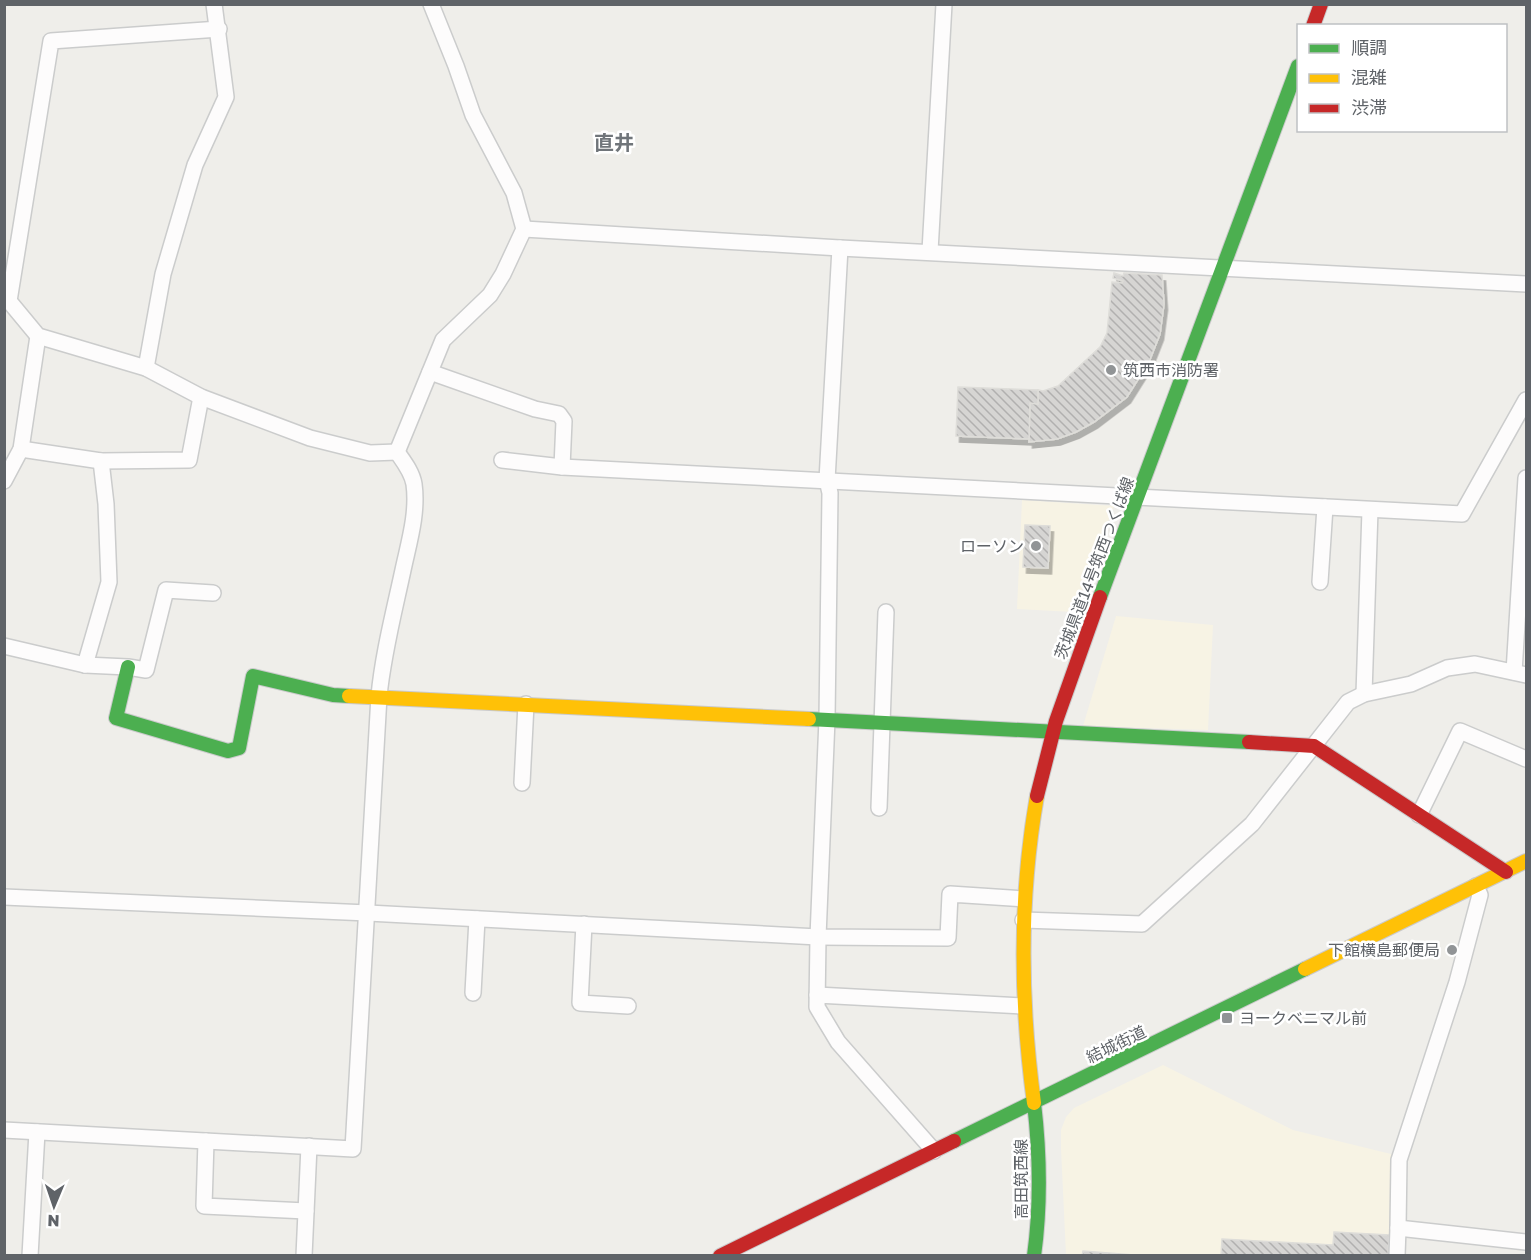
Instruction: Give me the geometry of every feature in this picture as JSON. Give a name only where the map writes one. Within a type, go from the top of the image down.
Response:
[{"type":"main road","points":[[1314,24],[1321,4]]},
{"type":"main road","name":"茨城県道14号筑西つくば線","points":[[1034,1103],[1023,1006],[1024,899],[1033,819],[1053,731],[1076,660],[1297,71]]},
{"type":"main road","points":[[128,667],[116,718],[228,751],[239,748],[253,676],[333,695],[1314,746],[1506,872]]},
{"type":"main road","name":"結城街道","points":[[720,1256],[1527,861]]},
{"type":"main road","name":"高田筑西線","points":[[1034,1103],[1039,1159],[1039,1204],[1034,1256]]},
{"type":"street","points":[[146,368],[163,274],[192,176],[226,97],[219,28],[214,4]]},
{"type":"street","points":[[397,452],[443,340],[489,295],[524,229],[514,193],[473,115],[431,4]]},
{"type":"street","points":[[930,252],[944,4]]},
{"type":"street","points":[[219,28],[51,41],[7,301],[38,336],[146,368],[201,397],[310,438],[370,453],[397,452]]},
{"type":"street","points":[[524,229],[1527,284]]},
{"type":"street","points":[[840,248],[827,480],[830,493],[827,719],[817,1007],[838,1042],[934,1151]]},
{"type":"street","points":[[4,481],[21,449],[38,336]]},
{"type":"street","points":[[430,372],[535,409],[560,414],[564,421],[562,467]]},
{"type":"street","points":[[21,449],[101,461],[189,460],[201,397]]},
{"type":"street","points":[[502,460],[562,467],[1462,514],[1527,400]]},
{"type":"street","points":[[4,1130],[353,1149],[379,696],[382,669],[412,530],[415,501],[413,482],[407,466],[397,452]]},
{"type":"street","points":[[85,665],[109,582],[106,504],[101,461]]},
{"type":"street","points":[[1023,920],[1142,924],[1252,824],[1348,702],[1364,694],[1411,684],[1447,668],[1474,664],[1520,674],[1521,543],[1527,478]]},
{"type":"street","points":[[1320,582],[1325,507]]},
{"type":"street","points":[[1364,694],[1370,510]]},
{"type":"street","points":[[4,646],[85,665],[146,670],[166,590],[213,593]]},
{"type":"street","points":[[879,808],[886,612]]},
{"type":"street","points":[[522,783],[526,704]]},
{"type":"street","points":[[1419,815],[1460,731],[1527,759]]},
{"type":"street","points":[[1397,1256],[1399,1160],[1457,982],[1480,896],[1476,886]]},
{"type":"street","points":[[4,897],[368,913],[818,937],[948,938],[950,894],[1024,899]]},
{"type":"street","points":[[473,993],[477,919]]},
{"type":"street","points":[[584,924],[580,1003],[628,1006]]},
{"type":"street","points":[[817,995],[1023,1006]]},
{"type":"street","points":[[30,1256],[37,1132]]},
{"type":"street","points":[[206,1141],[204,1206],[306,1210]]},
{"type":"street","points":[[304,1256],[309,1146]]},
{"type":"street","points":[[1398,1228],[1527,1242]]},
{"type":"shaded area","points":[[1022,500],[1114,506],[1073,612],[1017,609]]},
{"type":"shaded area","points":[[1116,616],[1213,625],[1208,730],[1083,726]]},
{"type":"shaded area","points":[[1163,1065],[1293,1130],[1395,1155],[1393,1255],[1066,1255],[1061,1130],[1066,1117],[1074,1108]]},
{"type":"building","points":[[1114,273],[1123,276],[1124,273],[1162,275],[1164,304],[1160,334],[1149,362],[1127,397],[1094,422],[1057,439],[1029,442],[1030,403],[1038,404],[1038,390],[1043,391],[1058,386],[1100,347],[1107,333],[1112,282],[1122,283],[1123,281],[1113,278]]},
{"type":"building","points":[[958,387],[1038,390],[1038,404],[1030,403],[1029,439],[956,436]]},
{"type":"building","name":"ローソン","points":[[1025,525],[1050,526],[1048,568],[1023,567]]},
{"type":"building","points":[[1334,1232],[1389,1235],[1388,1256],[1221,1256],[1222,1239],[1333,1245]]},
{"type":"building","points":[[1083,1251],[1147,1256],[1082,1256]]},
{"type":"traffic: fast","points":[[1100,597],[1297,69]]},
{"type":"traffic: fast","points":[[128,667],[116,718],[228,751],[239,748],[253,676],[333,695],[349,696]]},
{"type":"traffic: fast","points":[[809,719],[1249,742]]},
{"type":"traffic: fast","points":[[954,1141],[1305,969]]},
{"type":"traffic: fast","points":[[1034,1103],[1039,1180],[1034,1256]]},
{"type":"traffic: slow","points":[[349,696],[809,719]]},
{"type":"traffic: slow","points":[[1034,1103],[1026,1026],[1024,911],[1037,796]]},
{"type":"traffic: slow","points":[[1305,969],[1526,861]]},
{"type":"traffic: jam","points":[[1314,24],[1321,4]]},
{"type":"traffic: jam","points":[[1037,796],[1056,721],[1100,597]]},
{"type":"traffic: jam","points":[[1249,742],[1314,746],[1506,872]]},
{"type":"traffic: jam","points":[[720,1256],[954,1141]]},
{"type":"place","name":"筑西市消防署","points":[[1111,370]]},
{"type":"place","name":"ローソン","points":[[1036,546]]},
{"type":"place","name":"下館横島郵便局","points":[[1452,950]]},
{"type":"place","name":"ヨークベニマル前","points":[[1227,1018]]},
{"type":"district","name":"直井","points":[[614,143]]}]
